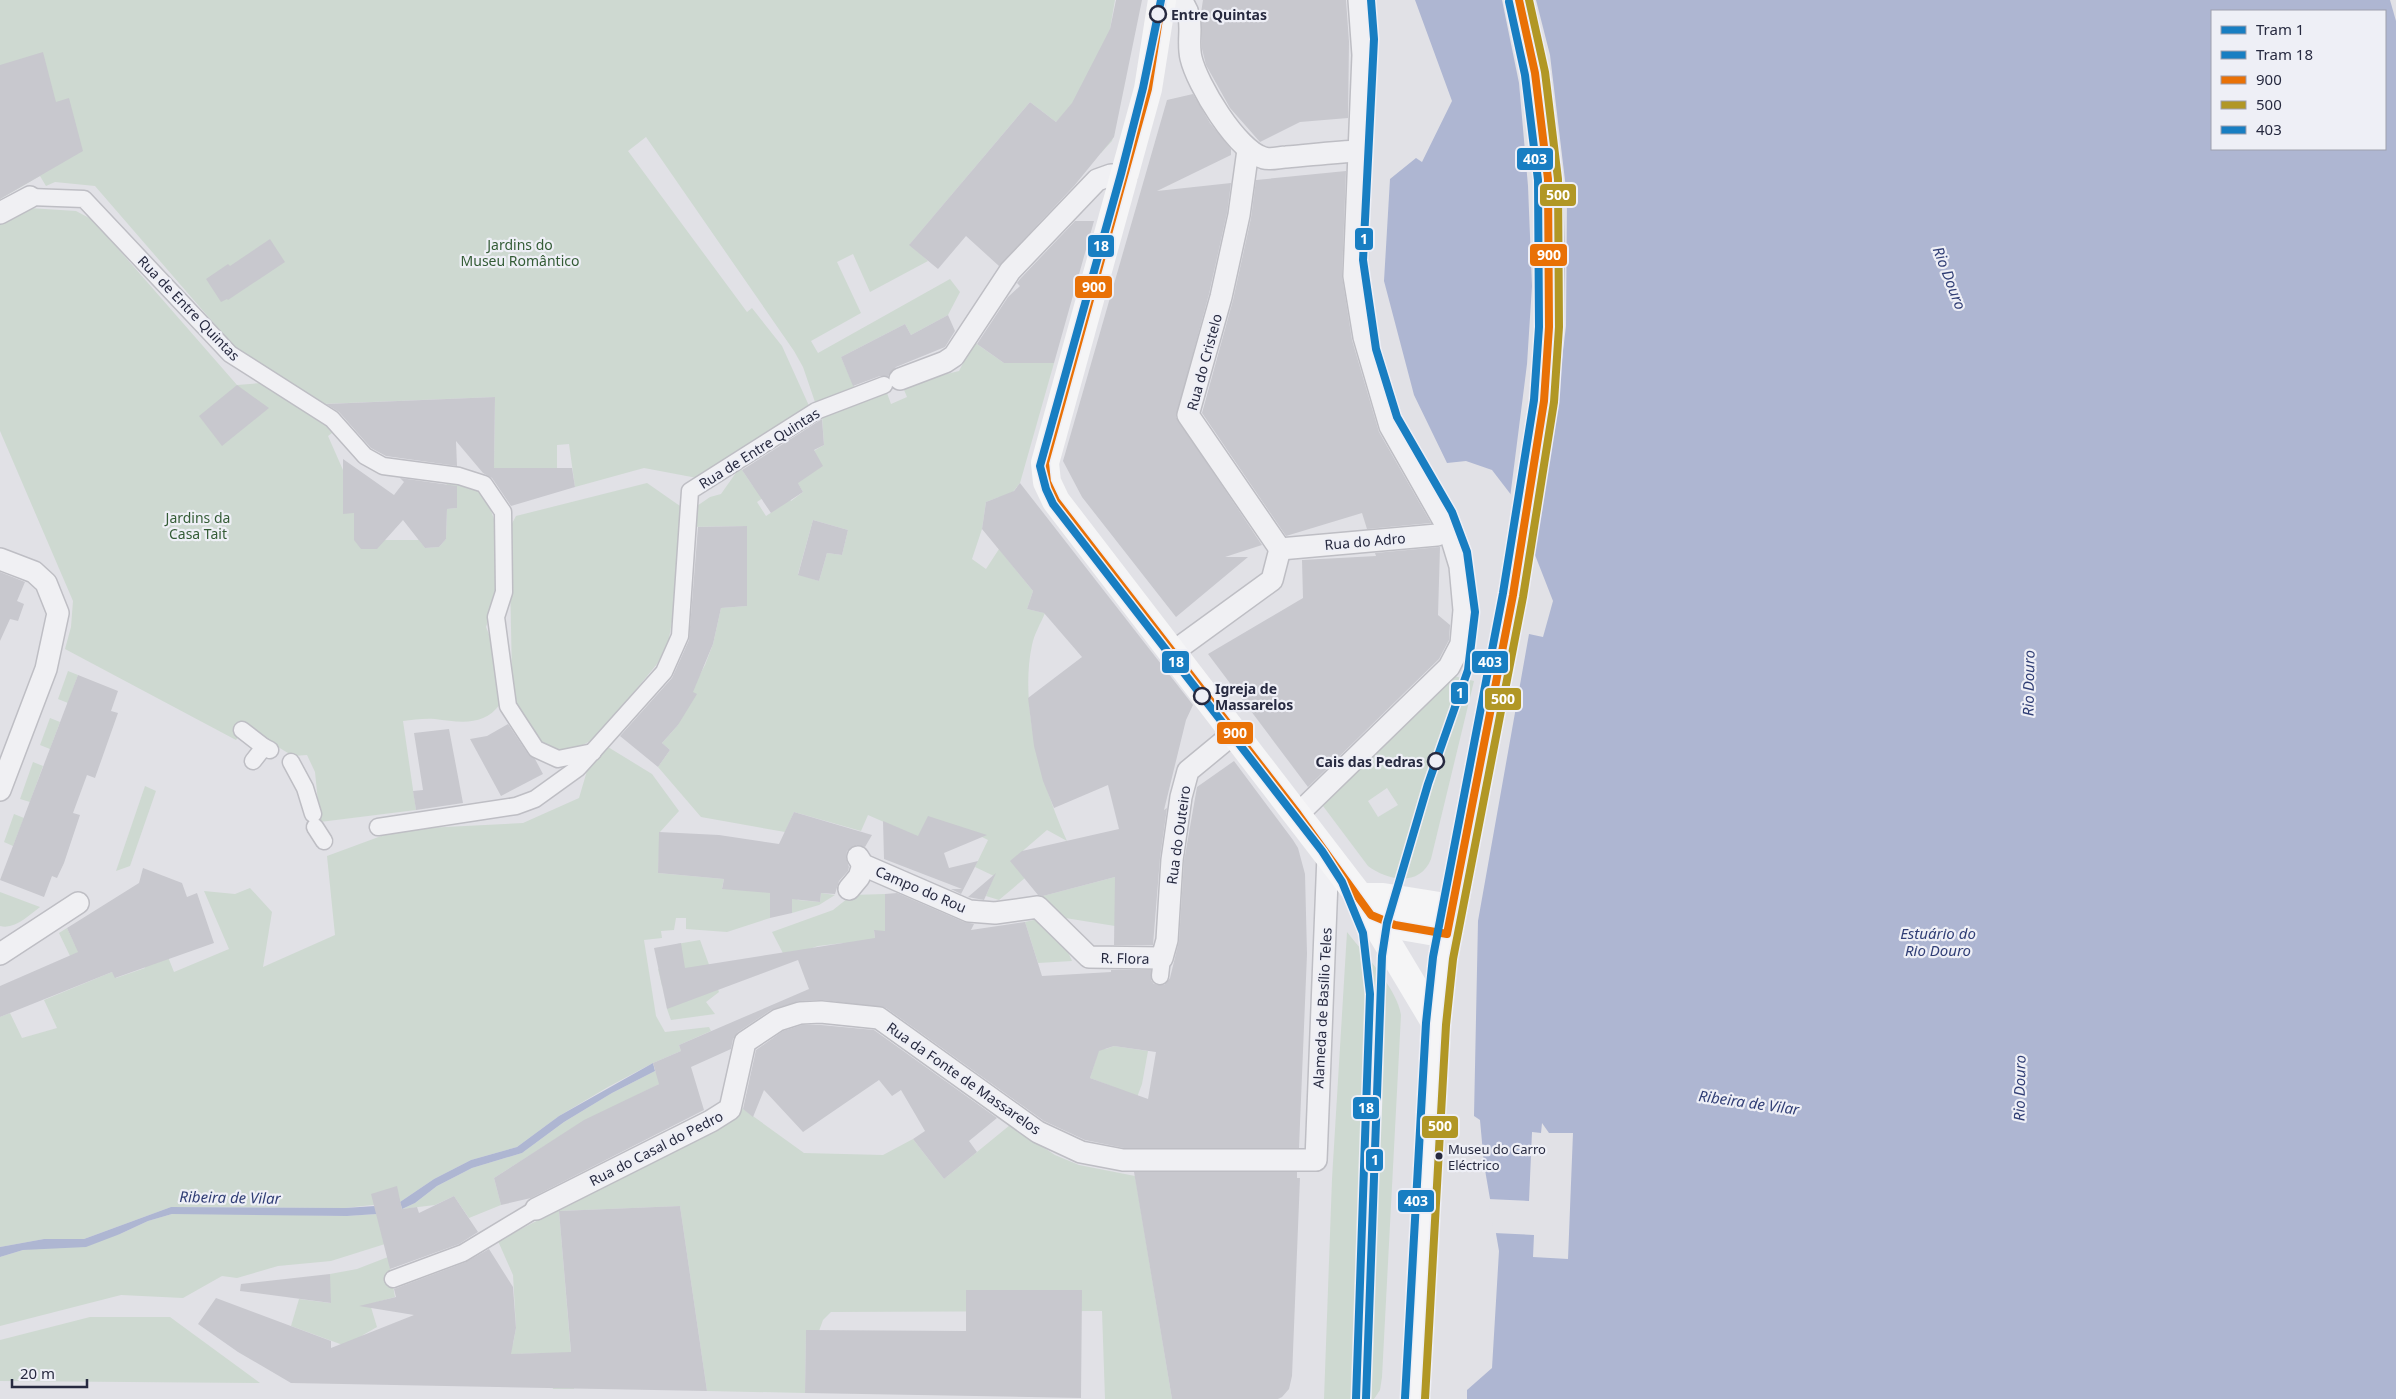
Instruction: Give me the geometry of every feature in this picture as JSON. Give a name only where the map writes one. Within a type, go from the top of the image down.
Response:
[{"type":"main road","points":[[1162,0],[1148,89],[1126,176],[1045,463],[1047,482],[1056,501],[1298,814],[1366,906],[1436,1024]]},
{"type":"main road","points":[[1415,1399],[1436,1024],[1449,921],[1518,565],[1544,401],[1549,326],[1548,179],[1535,73],[1519,0]]},
{"type":"main road","points":[[1366,906],[1383,897],[1449,921]]},
{"type":"street","points":[[1180,0],[1186,6],[1191,20],[1190,57],[1198,78],[1234,134],[1248,150],[1264,158],[1359,151]]},
{"type":"street","points":[[1298,814],[1430,679],[1448,667],[1461,644],[1464,610],[1460,566],[1449,530],[1390,426],[1364,337],[1354,276],[1363,55],[1359,0]]},
{"type":"street","name":"Rua do Cristelo","points":[[1248,150],[1239,215],[1221,297],[1188,415],[1280,549]]},
{"type":"street","name":"Rua de Entre Quintas","points":[[0,213],[30,197],[84,199],[230,354],[332,419],[365,456],[383,466],[459,476],[484,484],[503,512],[504,592],[496,617],[508,706],[536,749],[558,759],[593,752],[664,672],[680,636],[690,490],[816,411],[946,362],[954,356],[1010,271],[1097,180],[1111,175],[1126,176]]},
{"type":"street","name":"Rua do Adro","points":[[1280,549],[1437,535],[1449,530]]},
{"type":"street","points":[[1173,652],[1272,580],[1280,549]]},
{"type":"street","points":[[0,560],[34,572],[46,583],[58,612],[46,668],[0,790]]},
{"type":"street","points":[[242,730],[267,749],[252,761]]},
{"type":"street","name":"Rua do Outeiro","points":[[1161,967],[1167,940],[1172,860],[1181,797],[1188,771],[1234,733]]},
{"type":"street","points":[[378,827],[516,806],[536,799],[578,768],[593,752]]},
{"type":"street","points":[[291,762],[305,788],[317,828]]},
{"type":"street","name":"Alameda de Basílio Teles","points":[[1316,1160],[1328,855]]},
{"type":"street","name":"Campo do Rou","points":[[849,889],[859,877],[860,861],[969,911],[995,913],[1038,907],[1089,957]]},
{"type":"street","points":[[0,954],[78,903]]},
{"type":"street","name":"R. Flora","points":[[1089,957],[1161,967]]},
{"type":"street","name":"Rua do Casal do Pedro","points":[[393,1279],[463,1253],[536,1209],[712,1121],[730,1109],[736,1055],[745,1042],[778,1020],[800,1013],[821,1012],[879,1018]]},
{"type":"street","name":"Rua da Fonte de Massarelos","points":[[879,1018],[1038,1132],[1081,1152],[1316,1160]]},
{"type":"green space","name":"Jardins do Museu Romântico","points":[[0,0],[1115,0],[1110,29],[1115,130],[1112,141],[1101,153],[1062,116],[1056,122],[1030,102],[910,244],[928,261],[870,292],[853,254],[837,262],[861,313],[811,341],[818,353],[950,279],[960,292],[948,315],[911,335],[905,324],[841,357],[855,389],[816,405],[803,367],[794,351],[646,137],[628,151],[747,312],[752,308],[782,346],[810,408],[697,478],[644,468],[575,487],[569,444],[557,445],[557,468],[494,468],[495,397],[323,404],[237,350],[95,186],[55,182],[46,186],[40,176],[0,199]]},
{"type":"green space","name":"Jardins da Casa Tait","points":[[29,208],[76,211],[93,220],[237,385],[261,383],[336,430],[328,436],[343,470],[343,513],[354,513],[354,540],[419,540],[425,548],[439,547],[446,539],[447,509],[457,508],[457,492],[446,493],[447,478],[476,487],[488,502],[494,519],[498,578],[496,597],[486,627],[493,644],[500,704],[494,711],[479,720],[462,722],[419,719],[403,721],[416,810],[320,822],[315,772],[307,755],[293,756],[245,727],[236,740],[65,649],[71,627],[73,601],[0,431],[0,224]]},
{"type":"green space","points":[[974,342],[1004,363],[1054,363],[1020,483],[1005,502],[999,497],[986,502],[982,529],[972,559],[986,569],[999,549],[1033,591],[1027,609],[1045,613],[1033,641],[1028,693],[1035,745],[1049,796],[1067,841],[1047,830],[1011,861],[1025,878],[999,900],[986,896],[994,876],[975,867],[988,840],[964,828],[918,837],[868,815],[861,831],[794,812],[785,832],[701,817],[658,767],[670,750],[662,743],[678,725],[691,691],[705,665],[713,644],[721,608],[747,606],[747,526],[691,527],[694,508],[710,497],[721,494],[740,467],[753,486],[824,445],[822,416],[887,393],[891,404],[907,397],[902,385],[959,371]],"holes":[[[791,471],[803,492],[791,501],[778,479]],[[772,492],[781,506],[766,516],[757,502]],[[813,520],[848,530],[842,555],[827,553],[819,581],[798,574]]]},
{"type":"green space","points":[[647,483],[680,506],[676,599],[668,644],[657,664],[596,738],[577,748],[561,750],[545,746],[517,711],[512,677],[509,529],[516,516]]},
{"type":"green space","points":[[68,671],[78,675],[68,703],[58,699]]},
{"type":"green space","points":[[1454,676],[1474,681],[1431,859],[1426,868],[1419,874],[1403,879],[1394,878],[1368,866],[1320,802]],"holes":[[[1387,788],[1398,805],[1378,817],[1368,801]]]},
{"type":"green space","points":[[50,718],[60,722],[50,749],[40,745]]},
{"type":"green space","points":[[608,747],[652,774],[679,811],[660,832],[658,873],[724,879],[722,888],[770,888],[770,918],[727,932],[686,929],[686,918],[676,918],[674,930],[661,931],[662,938],[644,940],[656,1016],[665,1032],[709,1027],[711,1031],[679,1045],[681,1051],[653,1063],[559,1116],[517,1147],[471,1160],[434,1179],[400,1202],[345,1208],[171,1207],[84,1239],[44,1239],[0,1247],[0,1017],[10,1013],[22,1038],[57,1028],[44,1000],[112,972],[116,978],[145,968],[143,961],[166,952],[174,972],[229,949],[204,891],[235,894],[250,888],[272,912],[263,967],[335,935],[327,856],[384,835],[425,828],[523,823],[579,798],[589,764]]},
{"type":"green space","points":[[33,762],[43,766],[30,802],[20,799]]},
{"type":"green space","points":[[145,786],[156,791],[130,866],[116,871]]},
{"type":"green space","points":[[14,814],[24,818],[13,846],[4,842]]},
{"type":"green space","points":[[1115,877],[1115,926],[1059,917],[1039,897]]},
{"type":"green space","points":[[0,892],[40,907],[16,924],[6,927],[0,926]]},
{"type":"green space","points":[[791,892],[798,900],[820,902],[821,893],[835,895],[819,905],[792,913]]},
{"type":"green space","points":[[885,894],[885,931],[874,931],[876,946],[844,951],[843,943],[818,946],[785,957],[772,932],[833,910],[852,895]]},
{"type":"green space","points":[[1042,918],[1065,945],[1072,961],[1038,963],[1025,922]]},
{"type":"green space","points":[[67,928],[75,945],[92,947],[70,956],[59,933]]},
{"type":"green space","points":[[1347,932],[1387,983],[1401,1015],[1382,1377],[1380,1390],[1374,1399],[1324,1399],[1332,1179]]},
{"type":"green space","points":[[700,940],[719,992],[706,1002],[715,1014],[671,1020],[667,1009],[703,967],[662,986],[658,969],[681,962],[677,944]]},
{"type":"green space","points":[[1114,1046],[1148,1051],[1142,1084],[1136,1100],[1111,1086],[1090,1078],[1096,1059],[1084,1048],[1106,1049]]},
{"type":"green space","points":[[655,1071],[663,1082],[576,1126],[494,1178],[501,1205],[469,1218],[454,1196],[435,1205],[402,1209],[415,1203],[437,1186],[472,1168],[522,1153],[564,1122],[612,1093]]},
{"type":"green space","points":[[739,1106],[804,1153],[883,1155],[913,1139],[944,1179],[1010,1125],[1055,1155],[1079,1165],[1135,1176],[1172,1399],[1105,1399],[1102,1311],[831,1312],[823,1320],[819,1331],[806,1331],[805,1393],[707,1391],[680,1206],[559,1211],[574,1389],[553,1389],[549,1353],[514,1354],[514,1358],[504,1352],[513,1344],[516,1328],[513,1275],[498,1241],[722,1125]]},
{"type":"green space","points":[[172,1214],[347,1216],[377,1214],[385,1244],[331,1261],[278,1266],[237,1278],[222,1276],[183,1298],[121,1295],[0,1326],[0,1257],[23,1250],[120,1234],[148,1221]]},
{"type":"green space","points":[[388,1257],[395,1297],[370,1304],[377,1327],[363,1335],[351,1348],[291,1326],[299,1299],[330,1303],[330,1274],[357,1269]]},
{"type":"green space","points":[[90,1317],[170,1317],[260,1383],[0,1381],[0,1340]]},
{"type":"water","name":"Estuário do Rio Douro","points":[[1415,0],[2390,0],[2396,21],[2396,1399],[1467,1399],[1467,1390],[1492,1368],[1499,1251],[1484,1164],[1480,1120],[1474,1116],[1478,921],[1529,634],[1543,637],[1553,601],[1512,496],[1492,470],[1466,461],[1447,463],[1414,395],[1384,281],[1390,179],[1416,158],[1422,162],[1452,101]]},
{"type":"water","points":[[653,1063],[655,1071],[612,1093],[564,1122],[522,1153],[472,1168],[437,1186],[415,1203],[402,1209],[400,1202],[434,1179],[471,1160],[517,1147],[559,1116]]},
{"type":"water","points":[[375,1206],[377,1214],[347,1216],[172,1214],[148,1221],[86,1247],[23,1250],[0,1257],[0,1247],[44,1239],[84,1239],[171,1207],[345,1208]]},
{"type":"pier","points":[[1502,0],[1536,0],[1550,55],[1567,197],[1566,326],[1552,443],[1533,553],[1526,545],[1510,498],[1527,364],[1532,286],[1528,186],[1519,83]]},
{"type":"pier","points":[[1542,1123],[1549,1133],[1573,1133],[1568,1259],[1533,1257],[1534,1235],[1494,1233],[1488,1199],[1529,1201],[1532,1132],[1541,1133]]},
{"type":"building","points":[[1116,0],[1142,0],[1114,137],[1074,186],[999,266],[966,236],[938,269],[909,245],[1030,102],[1056,122],[1072,103],[1110,29]]},
{"type":"building","points":[[1203,0],[1346,0],[1349,42],[1348,118],[1300,122],[1260,142],[1230,108],[1206,65],[1202,49],[1201,13]]},
{"type":"building","points":[[43,52],[56,102],[69,98],[83,151],[0,199],[0,65]]},
{"type":"building","points":[[1193,94],[1210,123],[1231,149],[1231,155],[1157,191],[1231,183],[1227,213],[1209,294],[1176,417],[1262,545],[1225,557],[1248,557],[1176,617],[1082,497],[1063,461],[1167,100]]},
{"type":"building","points":[[1346,171],[1342,276],[1352,340],[1379,432],[1431,523],[1367,529],[1362,513],[1286,536],[1202,413],[1233,300],[1251,218],[1256,180]]},
{"type":"building","points":[[1075,221],[1094,221],[1054,363],[1004,363],[977,344],[1008,297],[1020,286],[1017,283],[1020,279]]},
{"type":"building","points":[[270,239],[285,262],[228,300],[221,302],[206,279],[228,264],[230,266]]},
{"type":"building","points":[[948,315],[955,331],[945,347],[896,367],[888,376],[880,376],[853,386],[841,357],[905,324],[911,335]]},
{"type":"building","points":[[237,385],[269,408],[222,446],[199,416]]},
{"type":"building","points":[[495,397],[494,468],[572,468],[575,487],[511,506],[492,478],[483,473],[456,441],[457,466],[386,456],[371,448],[339,412],[326,404]]},
{"type":"building","points":[[822,419],[824,445],[814,450],[823,466],[798,483],[803,492],[771,513],[742,470]]},
{"type":"building","points":[[343,459],[394,495],[404,482],[400,478],[457,486],[457,508],[447,509],[446,539],[439,547],[425,548],[403,520],[377,549],[361,549],[354,540],[354,513],[343,514]]},
{"type":"building","points":[[1020,483],[1193,705],[1186,720],[1164,810],[1167,808],[1160,858],[1153,945],[1114,945],[1115,877],[1043,896],[1038,895],[1010,861],[1022,851],[1119,829],[1108,785],[1054,808],[1043,781],[1034,746],[1028,698],[1082,657],[1044,613],[1027,609],[1033,591],[982,529],[986,502],[1014,491]]},
{"type":"building","points":[[813,520],[848,530],[842,555],[827,553],[819,581],[798,575]]},
{"type":"building","points":[[747,526],[747,606],[721,608],[713,644],[693,692],[697,694],[678,725],[662,743],[670,750],[658,767],[620,736],[672,678],[689,640],[698,527]]},
{"type":"building","points":[[1440,547],[1438,615],[1450,625],[1449,640],[1439,659],[1308,787],[1208,654],[1303,598],[1302,560],[1376,556],[1375,553]]},
{"type":"building","points":[[0,572],[25,582],[17,601],[24,604],[18,621],[10,619],[0,641]]},
{"type":"building","points":[[78,675],[118,691],[111,711],[118,713],[95,778],[87,775],[73,813],[80,815],[64,863],[57,878],[52,876],[44,897],[0,880]]},
{"type":"building","points":[[508,724],[528,754],[535,759],[543,774],[501,796],[470,739],[487,736]]},
{"type":"building","points":[[449,729],[463,803],[416,810],[413,791],[423,790],[414,733]]},
{"type":"building","points":[[1234,761],[1298,848],[1305,874],[1307,954],[1299,1148],[1124,1148],[1085,1140],[1044,1121],[886,1008],[822,1000],[799,1001],[771,1010],[738,1032],[733,1039],[731,1049],[691,1067],[704,1110],[531,1198],[501,1205],[494,1178],[584,1120],[659,1084],[653,1063],[681,1051],[679,1045],[809,989],[798,960],[667,1009],[654,948],[681,943],[685,968],[875,938],[874,930],[885,931],[885,894],[897,893],[964,922],[974,924],[971,930],[1025,922],[1042,976],[1111,972],[1111,970],[1151,970],[1151,980],[1154,984],[1164,985],[1170,978],[1179,941],[1184,861],[1197,787]],"holes":[[[1114,1046],[1156,1052],[1148,1099],[1090,1078],[1099,1051]]]},
{"type":"building","points":[[794,812],[872,835],[865,847],[857,845],[847,851],[848,871],[839,881],[835,894],[821,893],[820,902],[792,899],[792,913],[770,918],[770,893],[722,889],[724,879],[658,873],[659,832],[719,835],[779,844]]},
{"type":"building","points":[[928,816],[987,835],[944,853],[949,868],[978,861],[961,894],[951,889],[962,889],[884,859],[883,821],[918,836]]},
{"type":"building","points":[[143,868],[182,883],[187,897],[197,893],[214,943],[115,978],[112,972],[0,1017],[0,986],[78,952],[67,928],[139,883]]},
{"type":"building","points":[[996,873],[984,900],[968,897]]},
{"type":"building","points":[[802,1025],[874,1030],[997,1118],[969,1141],[977,1152],[944,1179],[913,1139],[925,1131],[901,1090],[892,1096],[879,1080],[803,1132],[764,1090],[753,1117],[743,1109],[756,1050],[783,1031]]},
{"type":"building","points":[[1134,1172],[1297,1172],[1297,1178],[1300,1178],[1292,1376],[1289,1389],[1282,1397],[1278,1399],[1172,1399]]},
{"type":"building","points":[[397,1186],[402,1209],[417,1207],[419,1213],[454,1196],[478,1232],[459,1244],[390,1269],[371,1194]]},
{"type":"building","points":[[680,1206],[707,1391],[291,1383],[238,1352],[198,1324],[216,1298],[331,1341],[331,1348],[414,1315],[359,1306],[396,1297],[394,1289],[466,1262],[489,1249],[513,1287],[516,1328],[511,1354],[571,1352],[559,1211]]},
{"type":"building","points":[[330,1274],[331,1303],[240,1291],[241,1284]]},
{"type":"building","points":[[966,1290],[1082,1290],[1081,1398],[805,1393],[806,1330],[966,1331]]},
{"type":"tram line","name":"18","points":[[1161,0],[1143,88],[1121,174],[1040,466],[1046,489],[1053,504],[1322,851],[1342,882],[1363,933],[1370,994],[1356,1399]]},
{"type":"tram line","name":"1","points":[[1366,1399],[1382,956],[1387,923],[1428,784],[1468,670],[1475,612],[1467,552],[1452,512],[1397,417],[1376,349],[1363,260],[1374,39],[1371,0]]},
{"type":"transit line","name":"900","points":[[1162,0],[1148,89],[1045,463],[1047,482],[1056,501],[1298,814],[1371,915],[1395,925],[1447,934],[1513,595],[1544,401],[1549,327],[1548,179],[1535,73],[1519,0]]},
{"type":"transit line","name":"500","points":[[1425,1399],[1446,1025],[1453,959],[1523,597],[1554,402],[1559,327],[1558,179],[1545,72],[1529,0]]},
{"type":"transit line","name":"403","points":[[1405,1398],[1426,1023],[1433,957],[1503,593],[1534,400],[1539,327],[1538,180],[1525,75],[1509,2]]},
{"type":"place","name":"Entre Quintas","points":[[1158,14]]},
{"type":"place","name":"Igreja de Massarelos","points":[[1202,696]]},
{"type":"place","name":"Cais das Pedras","points":[[1436,761]]},
{"type":"place","name":"Museu do Carro Eléctrico","points":[[1439,1156]]},
{"type":"water label","name":"Rio Douro","points":[[1950,278]]},
{"type":"water label","name":"Rio Douro","points":[[2028,683]]},
{"type":"water label","name":"Rio Douro","points":[[2019,1088]]},
{"type":"water label","name":"Ribeira de Vilar","points":[[1749,1102]]},
{"type":"water label","name":"Ribeira de Vilar","points":[[230,1197]]}]
